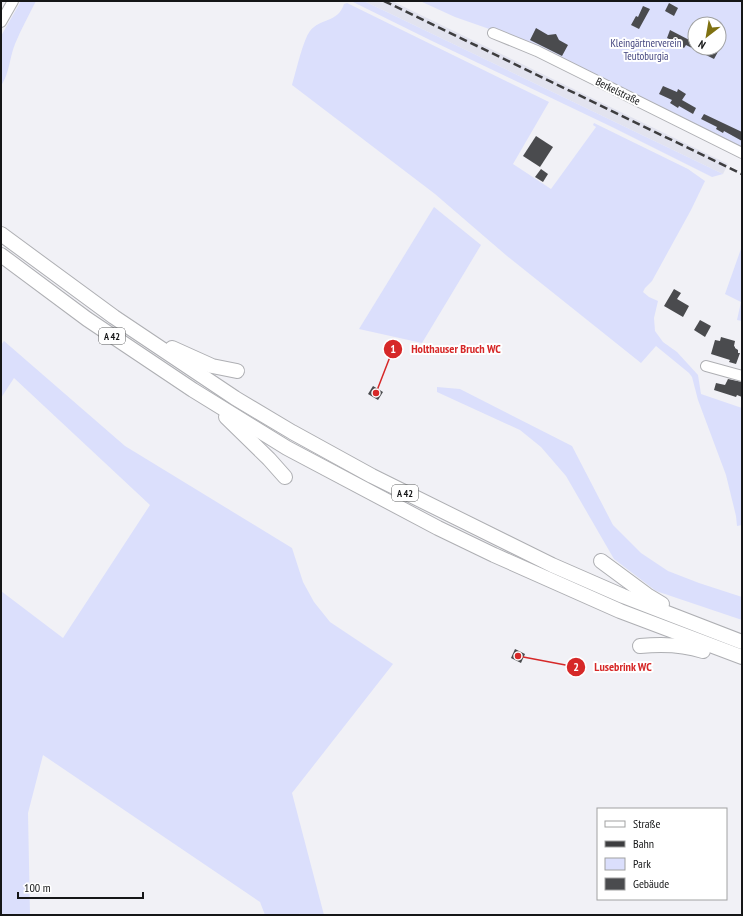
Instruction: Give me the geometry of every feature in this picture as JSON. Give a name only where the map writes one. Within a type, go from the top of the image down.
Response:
[{"type":"highway","name":"A 42","points":[[1,234],[114,318],[241,402],[292,432],[372,476],[552,565],[623,596],[742,642]]},
{"type":"highway","name":"A 42","points":[[1,255],[87,319],[193,390],[287,448],[438,528],[494,555],[620,612],[742,657]]},
{"type":"highway","points":[[114,318],[199,361],[212,366],[237,371]]},
{"type":"highway","points":[[193,390],[230,421],[285,477]]},
{"type":"highway","points":[[602,561],[647,595],[661,603],[692,615],[715,632]]},
{"type":"highway","points":[[640,646],[660,644],[694,648],[742,664]]},
{"type":"street","points":[[1,22],[13,1]]},
{"type":"street","name":"Berkelstraße","points":[[493,33],[536,51],[742,153]]},
{"type":"street","points":[[706,366],[742,376]]},
{"type":"shaded area","points":[[364,1],[392,1],[728,164],[723,174]]},
{"type":"green space","points":[[21,1],[36,1],[15,44],[6,76],[1,86],[1,36]]},
{"type":"green space","points":[[351,1],[364,1],[723,174],[712,177]]},
{"type":"green space","name":"Kleingärtnerverein Teutoburgia","points":[[420,1],[742,1],[742,150],[524,41],[455,17]]},
{"type":"green space","points":[[347,3],[549,102],[513,164],[551,189],[596,127],[593,125],[594,123],[688,169],[705,181],[691,210],[652,281],[643,292],[649,297],[658,301],[654,318],[655,331],[663,342],[677,352],[698,375],[701,394],[742,408],[742,525],[737,526],[726,475],[698,400],[692,377],[689,373],[656,346],[641,363],[507,256],[435,194],[292,85],[307,35],[314,27],[338,14],[344,4]]},
{"type":"green space","points":[[434,207],[481,245],[422,343],[359,329]]},
{"type":"green space","points":[[742,246],[742,321],[737,320],[741,302],[725,294]]},
{"type":"green space","points":[[4,341],[125,446],[292,548],[303,582],[314,602],[330,622],[393,664],[292,793],[324,915],[301,915],[299,913],[300,915],[265,915],[260,902],[43,755],[28,813],[30,915],[1,915],[1,591],[63,638],[150,505],[14,378],[1,398],[1,345]]},
{"type":"green space","points":[[437,387],[460,389],[572,446],[613,525],[641,553],[668,571],[742,597],[742,620],[656,591],[614,559],[566,476],[541,447],[520,430],[437,392]]},
{"type":"building","points":[[669,3],[678,8],[674,16],[665,11]]},
{"type":"building","points":[[643,6],[650,9],[639,29],[631,25],[636,16],[638,17]]},
{"type":"building","points":[[536,28],[548,35],[556,34],[559,40],[568,45],[562,56],[530,40]]},
{"type":"building","points":[[670,30],[687,39],[687,46],[684,48],[677,44],[678,43],[667,38]]},
{"type":"building","points":[[708,56],[716,56],[714,59]]},
{"type":"building","points":[[663,86],[677,92],[678,89],[686,94],[682,100],[696,108],[693,114],[679,106],[678,108],[670,103],[672,100],[659,94]]},
{"type":"building","points":[[704,114],[742,132],[742,141],[724,131],[723,133],[716,129],[717,127],[701,119]]},
{"type":"building","points":[[536,136],[553,147],[540,167],[523,156]]},
{"type":"building","points":[[541,169],[548,174],[543,182],[535,177]]},
{"type":"building","points":[[674,289],[681,293],[677,299],[689,306],[683,317],[664,306]]},
{"type":"building","points":[[700,320],[711,326],[705,337],[694,330]]},
{"type":"building","points":[[721,337],[735,341],[734,346],[738,350],[738,353],[740,353],[736,364],[729,362],[730,360],[711,354],[715,340],[720,341]]},
{"type":"building","points":[[728,379],[742,382],[742,397],[737,395],[736,397],[714,390],[716,383],[725,385]]},
{"type":"building","points":[[373,386],[383,392],[378,400],[368,394]]},
{"type":"building","points":[[515,649],[525,654],[521,663],[511,658]]},
{"type":"railway","points":[[384,1],[742,174]]},
{"type":"place","name":"Holthauser Bruch WC","points":[[376,393]]},
{"type":"place","name":"Lusebrink WC","points":[[518,656]]}]
